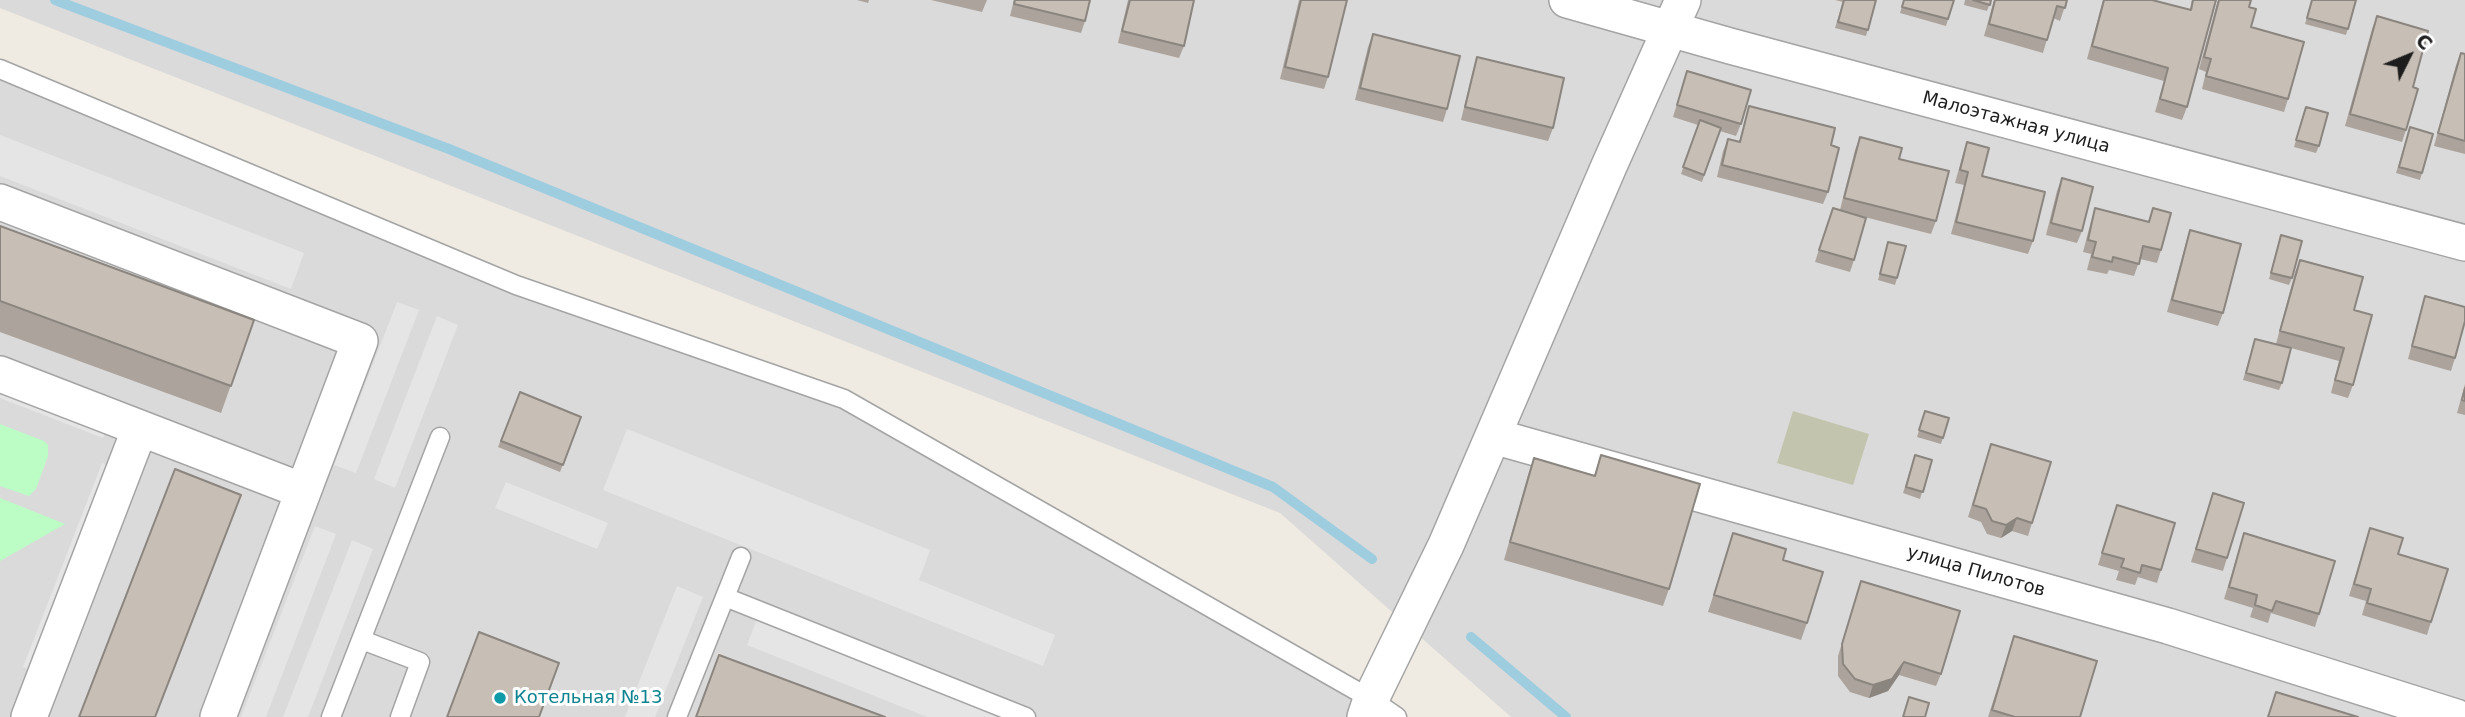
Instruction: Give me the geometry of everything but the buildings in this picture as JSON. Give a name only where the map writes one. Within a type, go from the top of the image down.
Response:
[{"type":"street","name":"Малоэтажная улица","points":[[1567,0],[1677,15],[2465,243]]},
{"type":"street","points":[[1378,711],[1446,545],[1677,15]]},
{"type":"street","points":[[0,202],[360,341],[218,717]]},
{"type":"street","points":[[0,374],[303,491]]},
{"type":"street","points":[[29,717],[140,428]]},
{"type":"street","name":"улица Пилотов","points":[[1493,436],[2168,626],[2456,717]]},
{"type":"lane","points":[[0,69],[516,285],[844,399],[1378,711]]},
{"type":"lane","points":[[331,717],[440,437]]},
{"type":"lane","points":[[677,717],[741,557]]},
{"type":"lane","points":[[725,597],[1026,717]]},
{"type":"lane","points":[[362,640],[420,662],[400,717]]},
{"type":"shaded area","points":[[0,0],[2465,0],[2465,717],[1511,717],[1280,513],[0,8]]},
{"type":"shaded area","points":[[0,69],[516,285],[844,399],[1391,717],[0,717]]},
{"type":"shaded area","points":[[0,135],[304,253],[291,289],[0,176]]},
{"type":"shaded area","points":[[397,302],[419,310],[356,473],[334,465]]},
{"type":"shaded area","points":[[437,316],[458,325],[395,488],[374,479]]},
{"type":"shaded area","points":[[0,379],[110,421],[103,438],[0,398]]},
{"type":"shaded area","points":[[1793,411],[1869,434],[1853,485],[1777,463]]},
{"type":"shaded area","points":[[627,429],[930,550],[919,580],[1055,635],[1043,666],[603,490]]},
{"type":"shaded area","points":[[102,463],[113,468],[35,672],[23,667]]},
{"type":"shaded area","points":[[506,482],[608,523],[597,549],[495,508]]},
{"type":"shaded area","points":[[315,526],[336,534],[266,717],[241,717]]},
{"type":"shaded area","points":[[352,540],[373,549],[308,717],[283,717]]},
{"type":"shaded area","points":[[677,586],[703,597],[655,717],[625,717]]},
{"type":"shaded area","points":[[757,619],[1004,717],[927,717],[747,645]]},
{"type":"green space","points":[[0,424],[48,445],[48,456],[36,489],[29,496],[0,486]]},
{"type":"green space","points":[[0,498],[65,524],[0,561]]},
{"type":"waterway","points":[[55,0],[449,149],[1273,487],[1372,559]]},
{"type":"waterway","points":[[1471,637],[1566,717]]},
{"type":"place","name":"Котельная №13","points":[[500,698]]}]
